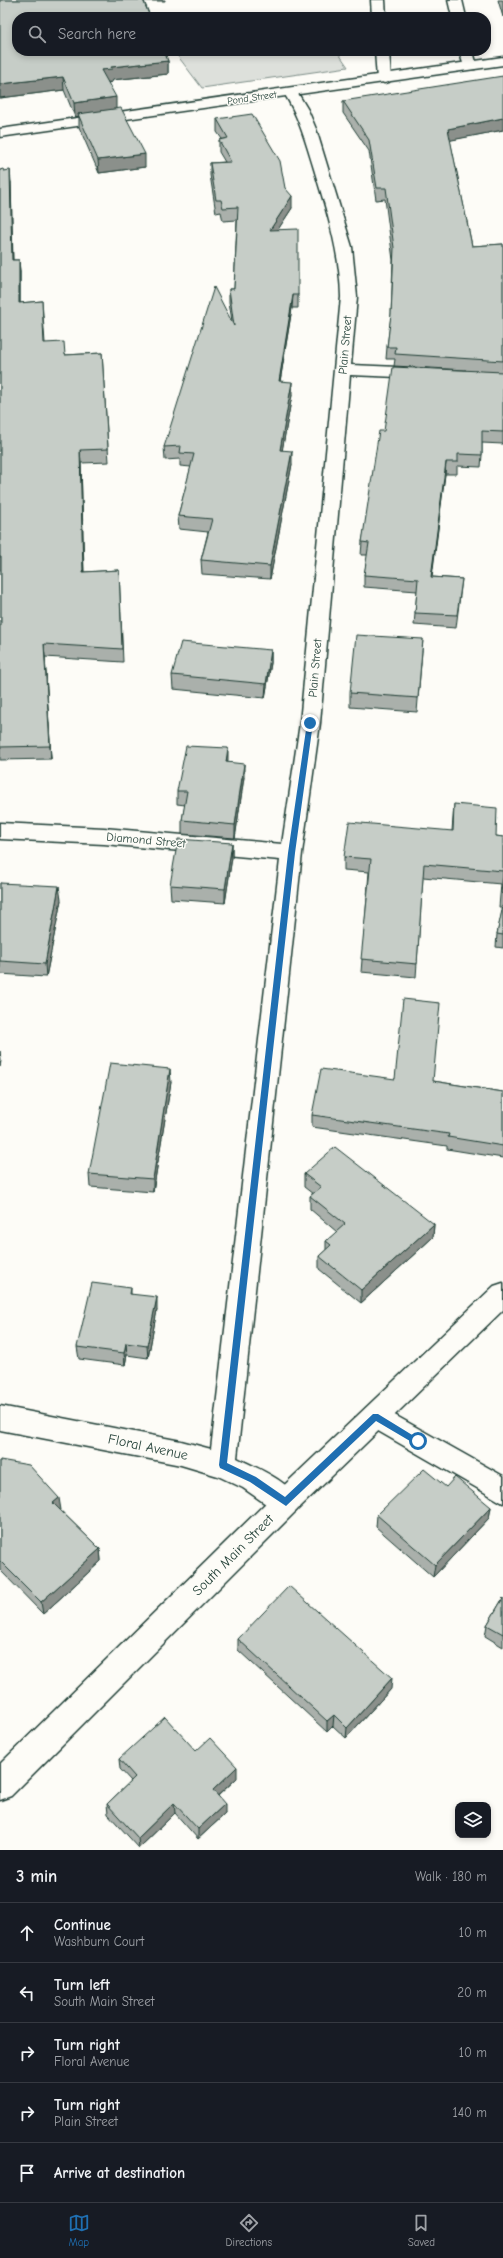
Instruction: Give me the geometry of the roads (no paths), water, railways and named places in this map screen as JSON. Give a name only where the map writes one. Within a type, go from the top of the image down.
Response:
[{"type":"street","points":[[378,0],[379,12]]},
{"type":"street","points":[[455,0],[458,12]]},
{"type":"street","points":[[382,56],[384,79]]},
{"type":"street","points":[[467,56],[470,66]]},
{"type":"street","name":"Pond Street","points":[[0,133],[291,93],[503,61]]},
{"type":"street","name":"Plain Street","points":[[223,1465],[291,853],[310,723],[349,297],[349,272],[346,248],[306,119],[300,105],[291,93]]},
{"type":"street","points":[[343,370],[438,374]]},
{"type":"street","name":"Diamond Street","points":[[0,831],[104,836],[291,853]]},
{"type":"street","name":"South Main Street","points":[[0,1785],[286,1502],[503,1294]]},
{"type":"street","points":[[375,1416],[503,1490]]},
{"type":"street","name":"Floral Avenue","points":[[0,1418],[181,1454],[223,1465],[253,1479],[286,1502]]}]
